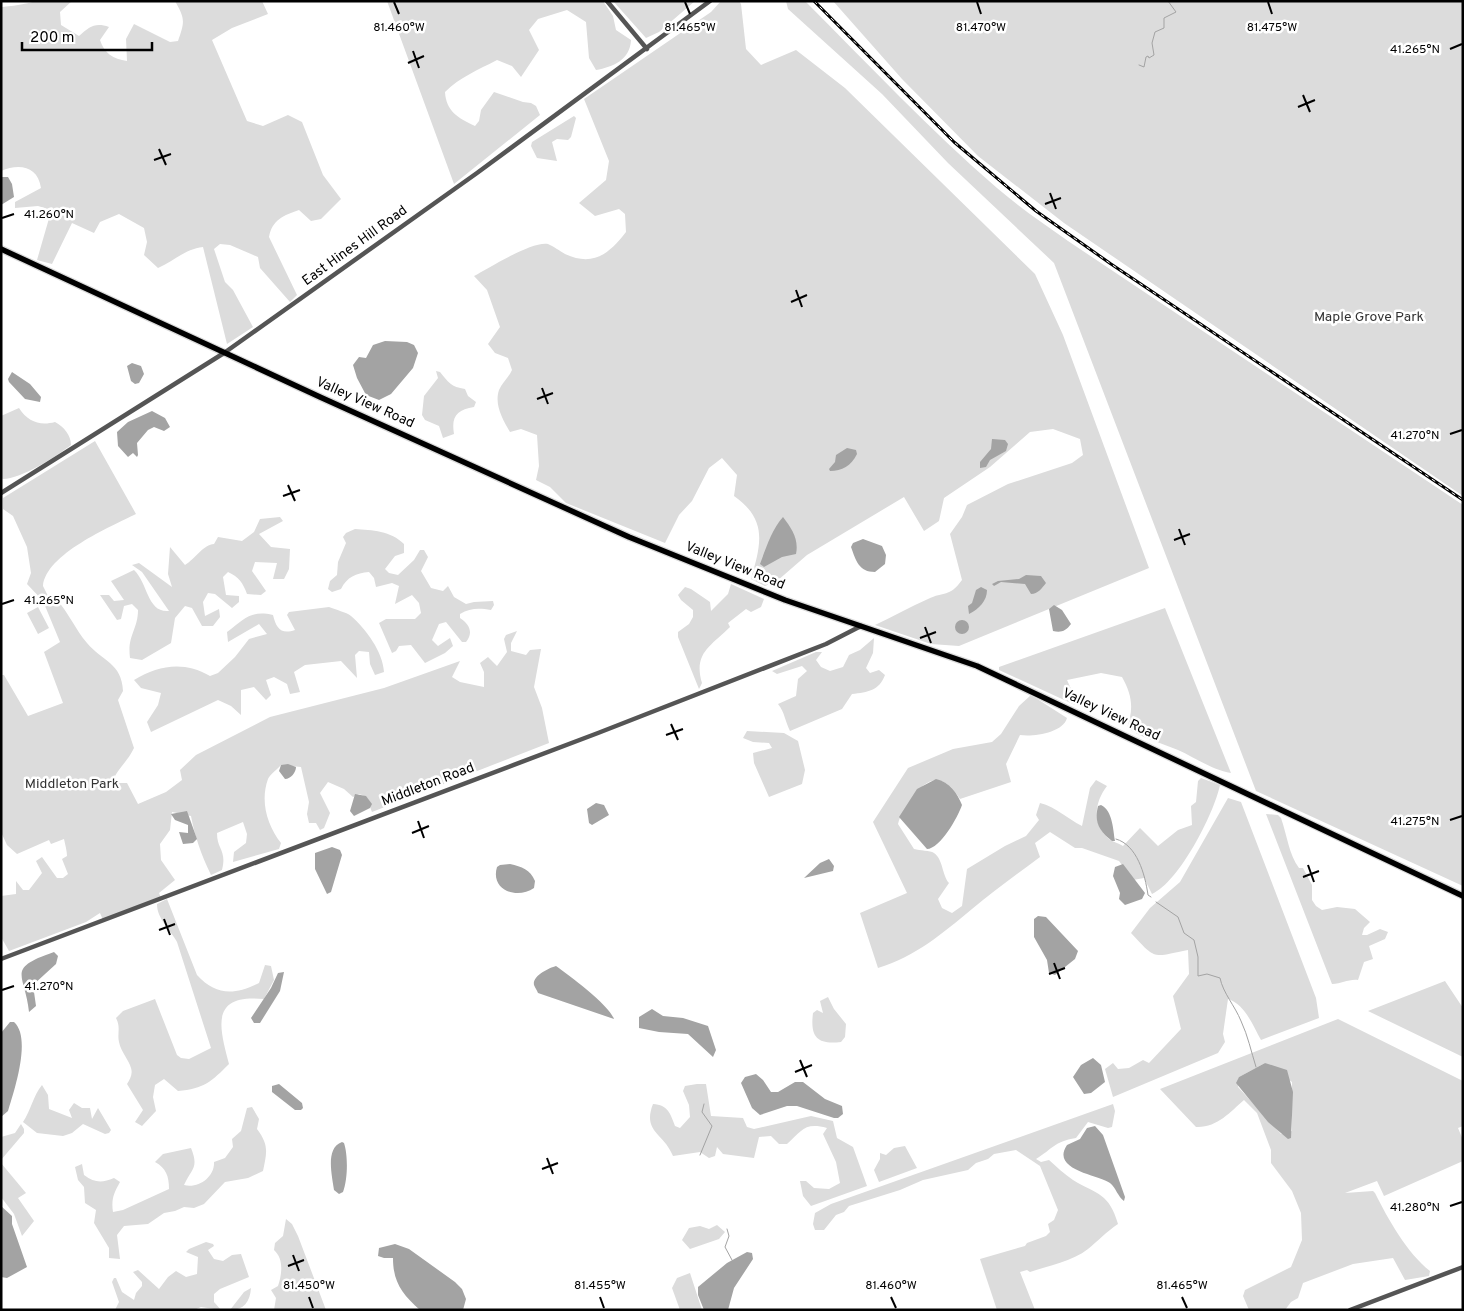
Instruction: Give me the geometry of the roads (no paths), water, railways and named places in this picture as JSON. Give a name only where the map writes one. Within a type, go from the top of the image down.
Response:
[{"type":"main road","name":"Valley View Road","points":[[1,249],[224,353],[630,537],[742,583],[946,654],[988,671],[1463,896]]},
{"type":"street","points":[[607,1],[647,49]]},
{"type":"street","name":"East Hines Hill Road","points":[[1,494],[224,353],[647,49],[710,1]]},
{"type":"street","name":"Middleton Road","points":[[1,959],[598,733],[826,644],[861,626]]},
{"type":"street","points":[[1350,1310],[1463,1267]]},
{"type":"waterway","points":[[1139,65],[1144,67],[1146,57],[1148,56],[1149,58],[1154,55],[1152,43],[1155,32],[1164,28],[1164,18],[1176,12],[1168,1]]},
{"type":"waterway","points":[[1116,839],[1123,842],[1135,854],[1145,878],[1148,895],[1151,897]]},
{"type":"waterway","points":[[1156,902],[1178,917],[1184,933],[1194,940],[1198,957],[1198,976],[1207,974],[1220,978],[1248,1038],[1256,1067]]},
{"type":"waterway","points":[[700,1155],[712,1126],[702,1112],[704,1104]]},
{"type":"waterway","points":[[727,1229],[729,1236],[725,1247],[732,1260]]},
{"type":"railway","points":[[814,1],[954,142],[1036,211],[1111,264],[1463,500]]},
{"type":"park label","name":"Maple Grove Park","points":[[1369,317]]},
{"type":"park label","name":"Middleton Park","points":[[72,784]]}]
